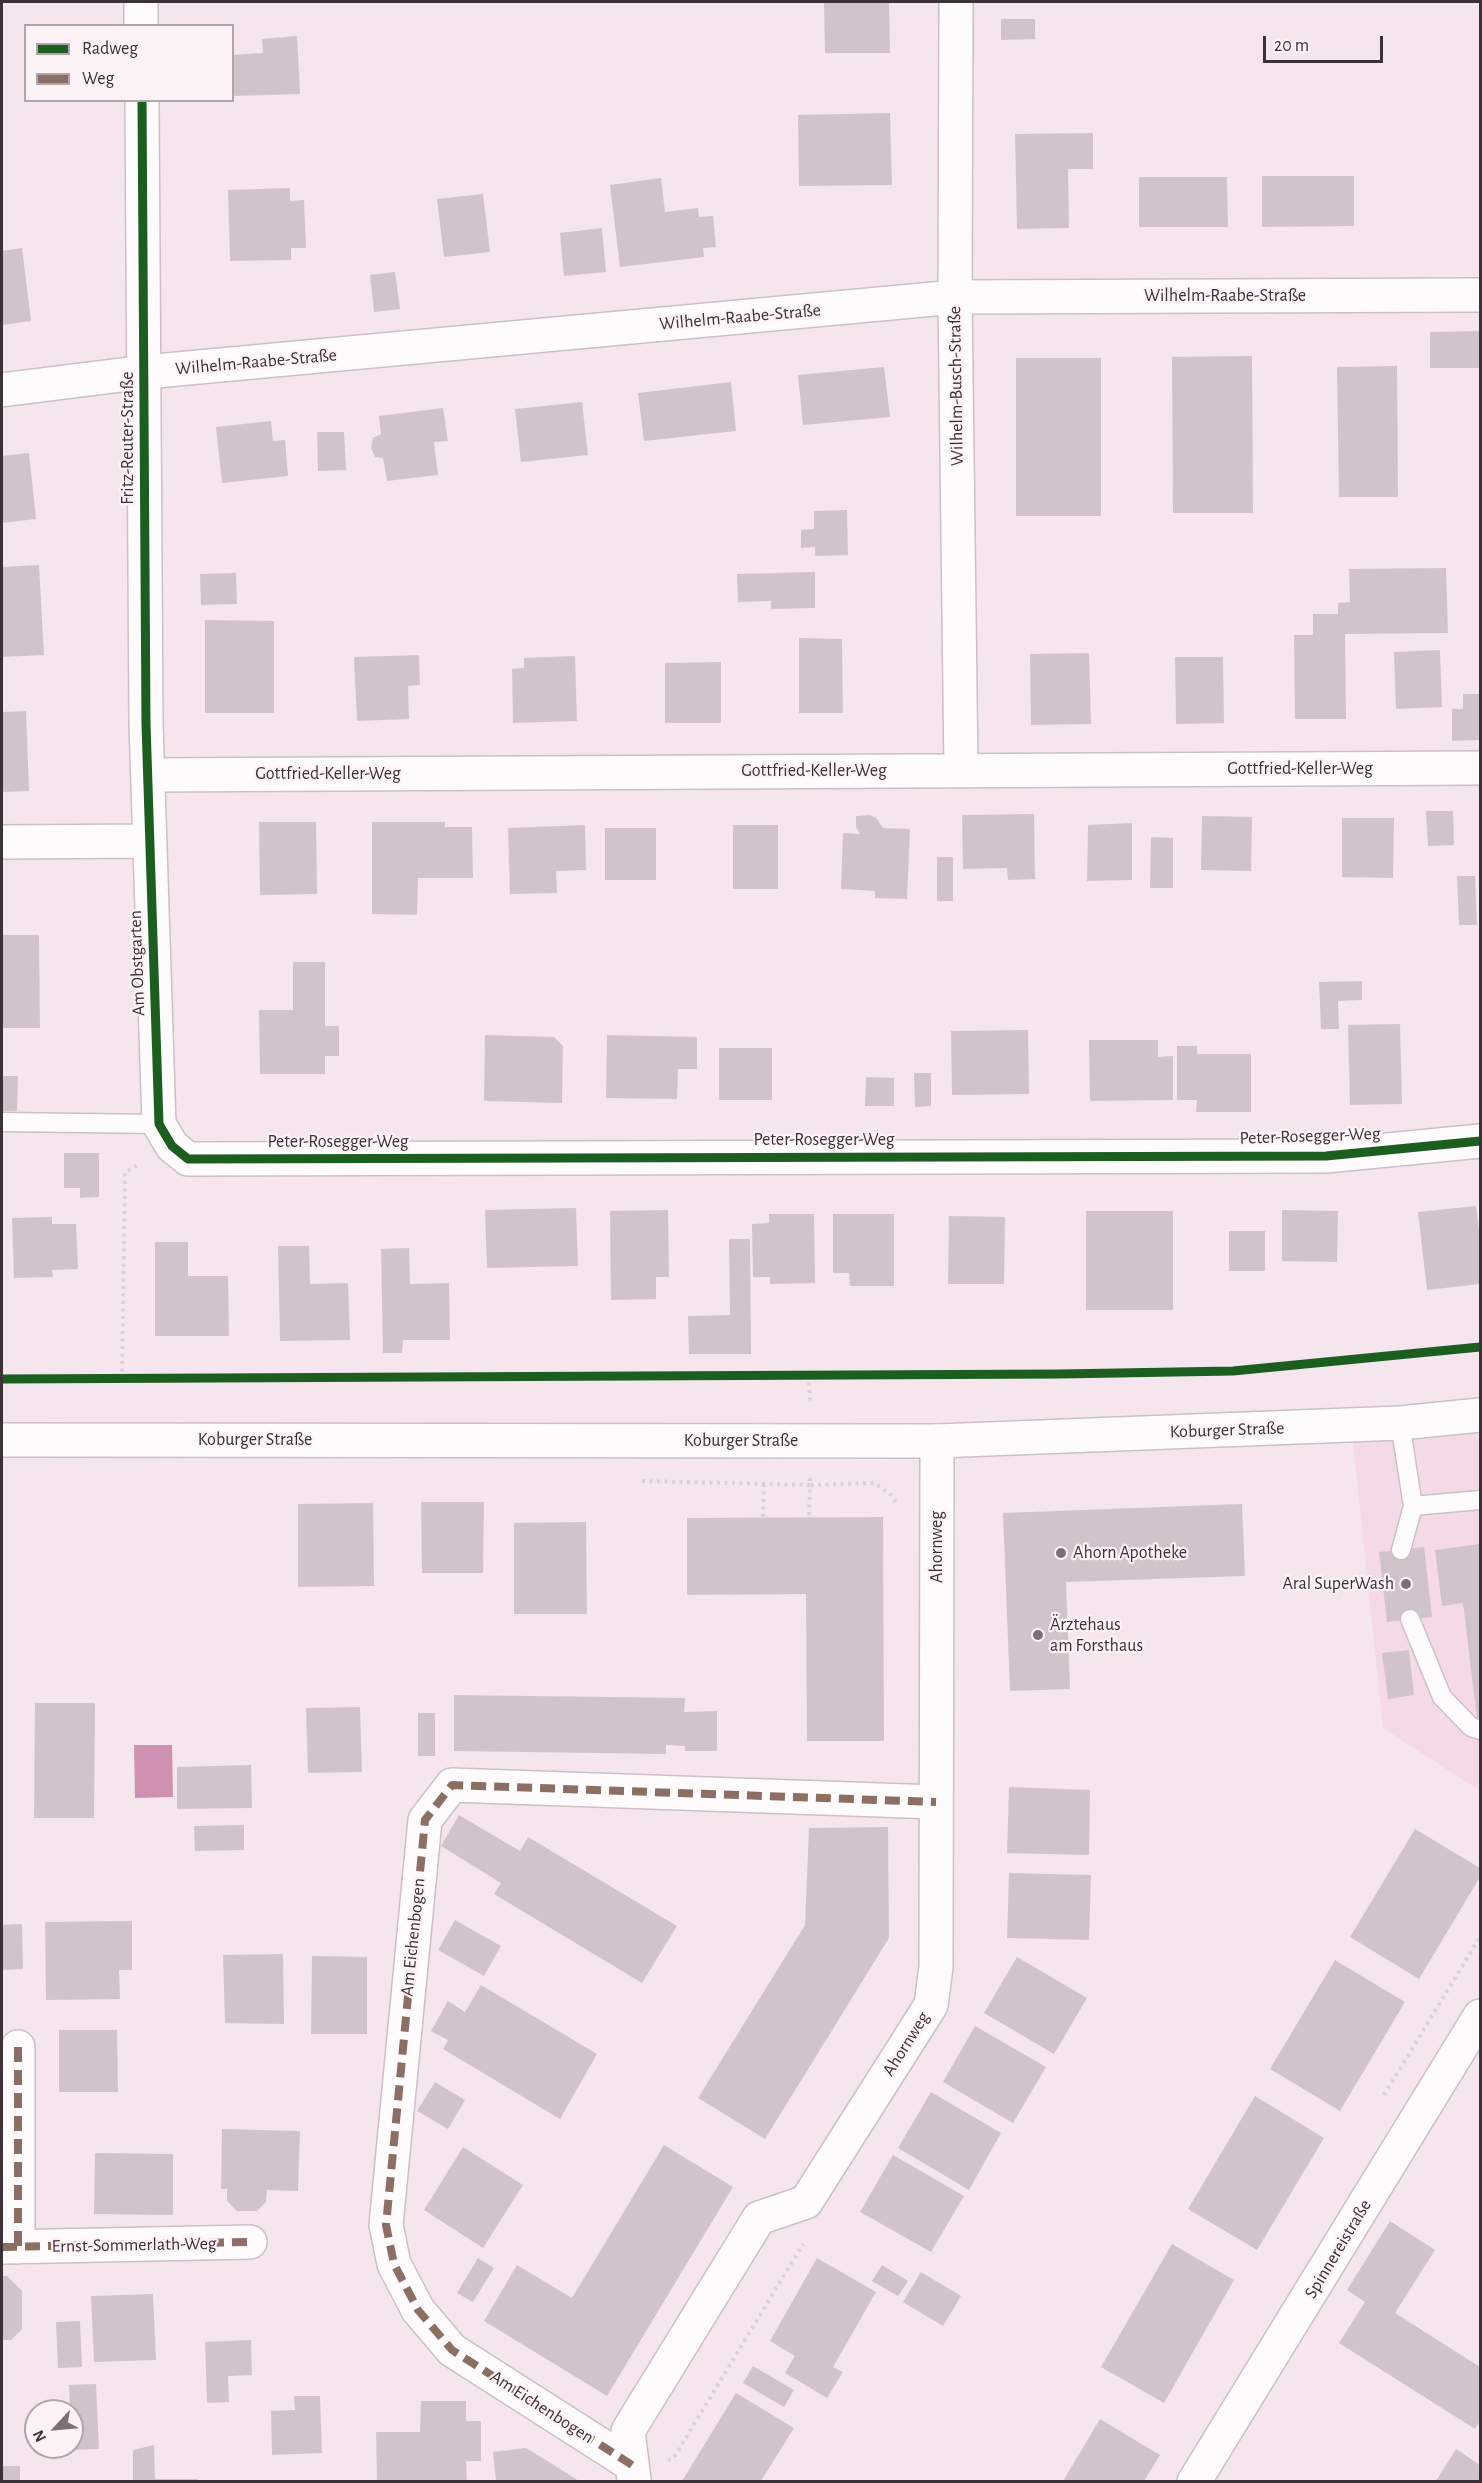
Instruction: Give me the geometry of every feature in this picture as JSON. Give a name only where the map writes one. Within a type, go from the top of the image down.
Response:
[{"type":"street","points":[[141,2],[141,24]]},
{"type":"street","name":"Wilhelm-Busch-Straße","points":[[956,2],[955,297],[961,770]]},
{"type":"street","name":"Fritz-Reuter-Straße","points":[[142,102],[148,775]]},
{"type":"street","name":"Wilhelm-Raabe-Straße","points":[[2,390],[145,372],[955,297],[1480,295]]},
{"type":"street","name":"Gottfried-Keller-Weg","points":[[148,775],[1480,768]]},
{"type":"street","name":"Am Obstgarten","points":[[148,775],[165,1135]]},
{"type":"street","points":[[2,842],[150,841]]},
{"type":"street","name":"Peter-Rosegger-Weg","points":[[165,1135],[188,1159],[1326,1156],[1480,1141]]},
{"type":"street","name":"Koburger Straße","points":[[2,1440],[937,1441],[1400,1424],[1480,1415]]},
{"type":"street","name":"Ahornweg","points":[[806,2202],[931,2005],[936,1967],[937,1441]]},
{"type":"street","name":"Am Eichenbogen","points":[[633,2473],[453,2350],[418,2310],[394,2264],[386,2225],[425,1820],[452,1785],[936,1802]]},
{"type":"street","name":"Spinnereistraße","points":[[1194,2481],[1480,2016]]},
{"type":"street","name":"Ernst-Sommerlath-Weg","points":[[18,2048],[10,2247],[250,2242]]},
{"type":"street","points":[[633,2473],[628,2431],[759,2218],[806,2202]]},
{"type":"lane","points":[[2,1122],[165,1135]]},
{"type":"lane","points":[[1400,1424],[1413,1506],[1401,1550]]},
{"type":"lane","points":[[1413,1506],[1480,1500]]},
{"type":"lane","points":[[1410,1619],[1442,1697],[1472,1727],[1480,1730]]},
{"type":"path","points":[[122,1378],[125,1172],[165,1135]]},
{"type":"path","points":[[2,1379],[1233,1371],[1480,1347]]},
{"type":"path","points":[[809,1517],[811,1441]]},
{"type":"path","points":[[636,1481],[764,1485],[875,1483],[891,1495],[907,1520],[937,1524]]},
{"type":"path","points":[[763,1517],[764,1485]]},
{"type":"path","points":[[633,2473],[672,2459],[810,2232],[806,2202]]},
{"type":"shaded area","points":[[1480,1415],[1480,1791],[1383,1728],[1351,1425]]},
{"type":"shaded area","points":[[134,1745],[172,1745],[173,1797],[135,1798]]},
{"type":"building","points":[[824,2],[889,2],[890,53],[825,53]]},
{"type":"building","points":[[1001,19],[1035,19],[1035,39],[1001,40]]},
{"type":"building","points":[[297,36],[300,94],[234,96],[234,55],[263,53],[262,39]]},
{"type":"building","points":[[890,113],[892,185],[799,186],[798,115]]},
{"type":"building","points":[[1093,133],[1093,169],[1068,169],[1069,228],[1017,229],[1015,134]]},
{"type":"building","points":[[1262,176],[1354,176],[1354,226],[1262,227]]},
{"type":"building","points":[[1139,177],[1227,177],[1228,227],[1139,227]]},
{"type":"building","points":[[661,178],[665,212],[698,208],[699,217],[713,216],[716,247],[703,248],[704,257],[620,267],[610,185]]},
{"type":"building","points":[[290,188],[290,201],[304,200],[306,248],[291,248],[291,260],[230,261],[228,190]]},
{"type":"building","points":[[483,194],[490,252],[444,257],[437,199]]},
{"type":"building","points":[[602,228],[606,272],[564,276],[560,233]]},
{"type":"building","points":[[22,248],[31,321],[2,325],[2,251]]},
{"type":"building","points":[[395,272],[400,309],[374,312],[370,275]]},
{"type":"building","points":[[1480,331],[1480,368],[1430,368],[1430,332]]},
{"type":"building","points":[[1252,356],[1253,513],[1173,513],[1172,357]]},
{"type":"building","points":[[1016,358],[1101,358],[1101,516],[1016,516]]},
{"type":"building","points":[[1397,366],[1398,497],[1339,497],[1337,367]]},
{"type":"building","points":[[884,367],[890,417],[803,425],[798,375]]},
{"type":"building","points":[[731,382],[736,431],[644,441],[638,393]]},
{"type":"building","points":[[582,402],[588,455],[521,462],[515,409]]},
{"type":"building","points":[[443,408],[448,441],[434,442],[438,475],[387,481],[383,458],[375,457],[371,448],[373,438],[381,434],[379,416]]},
{"type":"building","points":[[271,421],[273,441],[285,440],[288,476],[222,483],[216,427]]},
{"type":"building","points":[[317,432],[344,432],[346,470],[318,471]]},
{"type":"building","points":[[29,453],[36,519],[2,523],[2,456]]},
{"type":"building","points":[[847,510],[848,555],[815,556],[815,547],[801,548],[801,530],[814,529],[814,511]]},
{"type":"building","points":[[39,565],[44,655],[2,657],[2,567]]},
{"type":"building","points":[[1446,568],[1448,633],[1345,634],[1346,719],[1295,719],[1294,635],[1313,635],[1313,614],[1338,614],[1338,603],[1350,602],[1349,569]]},
{"type":"building","points":[[815,572],[815,608],[771,609],[771,601],[738,602],[737,574]]},
{"type":"building","points":[[236,573],[237,604],[201,605],[200,574]]},
{"type":"building","points":[[205,620],[274,621],[274,713],[205,713]]},
{"type":"building","points":[[799,638],[842,639],[843,713],[799,713]]},
{"type":"building","points":[[1440,650],[1442,707],[1396,709],[1394,652]]},
{"type":"building","points":[[1089,653],[1091,724],[1031,725],[1030,654]]},
{"type":"building","points":[[419,655],[420,685],[408,686],[409,719],[357,721],[354,657]]},
{"type":"building","points":[[575,656],[577,721],[513,723],[512,669],[524,668],[524,658]]},
{"type":"building","points":[[1175,657],[1223,657],[1224,723],[1176,724]]},
{"type":"building","points":[[721,662],[721,723],[665,723],[665,663]]},
{"type":"building","points":[[1463,694],[1480,694],[1480,740],[1452,741],[1452,709],[1463,709]]},
{"type":"building","points":[[26,711],[29,791],[2,792],[2,712]]},
{"type":"building","points":[[1426,811],[1453,811],[1454,845],[1428,846]]},
{"type":"building","points":[[1034,814],[1035,879],[1008,880],[1007,868],[963,869],[962,815]]},
{"type":"building","points":[[870,815],[876,818],[883,828],[910,829],[907,899],[875,898],[875,891],[841,889],[843,833],[860,834],[856,827],[856,816]]},
{"type":"building","points":[[1202,816],[1252,817],[1251,871],[1201,870]]},
{"type":"building","points":[[1342,818],[1394,818],[1393,878],[1342,877]]},
{"type":"building","points":[[259,822],[316,822],[317,894],[260,895]]},
{"type":"building","points":[[372,822],[445,822],[445,827],[472,827],[473,878],[418,878],[417,915],[372,914]]},
{"type":"building","points":[[1132,823],[1132,880],[1087,881],[1088,825]]},
{"type":"building","points":[[585,825],[586,870],[556,871],[557,893],[510,894],[508,828]]},
{"type":"building","points":[[733,825],[778,825],[778,889],[733,889]]},
{"type":"building","points":[[605,828],[656,828],[656,880],[605,880]]},
{"type":"building","points":[[1151,837],[1173,838],[1173,888],[1150,888]]},
{"type":"building","points":[[937,857],[953,857],[953,901],[937,901]]},
{"type":"building","points":[[1457,876],[1475,876],[1477,925],[1459,925]]},
{"type":"building","points":[[2,935],[39,935],[40,1028],[2,1028]]},
{"type":"building","points":[[293,962],[325,962],[325,1026],[339,1026],[339,1056],[325,1056],[325,1074],[260,1074],[259,1010],[293,1010]]},
{"type":"building","points":[[1362,981],[1362,1000],[1338,1001],[1339,1029],[1321,1029],[1319,982]]},
{"type":"building","points":[[1400,1024],[1402,1104],[1350,1105],[1348,1025]]},
{"type":"building","points":[[1028,1030],[1029,1094],[952,1095],[951,1031]]},
{"type":"building","points":[[485,1035],[554,1037],[563,1046],[562,1103],[484,1101]]},
{"type":"building","points":[[607,1035],[697,1037],[697,1069],[678,1069],[677,1099],[606,1098]]},
{"type":"building","points":[[1089,1040],[1158,1040],[1158,1057],[1173,1056],[1173,1100],[1090,1101]]},
{"type":"building","points":[[1177,1046],[1197,1046],[1197,1054],[1251,1054],[1251,1112],[1196,1112],[1197,1100],[1177,1100]]},
{"type":"building","points":[[719,1048],[772,1048],[772,1100],[719,1100]]},
{"type":"building","points":[[914,1073],[931,1073],[931,1106],[915,1107]]},
{"type":"building","points":[[2,1076],[18,1076],[17,1111],[2,1111]]},
{"type":"building","points":[[866,1077],[894,1078],[894,1106],[865,1106]]},
{"type":"building","points":[[64,1153],[99,1153],[99,1197],[80,1198],[80,1188],[64,1188]]},
{"type":"building","points":[[1476,1206],[1480,1240],[1480,1284],[1427,1290],[1418,1212]]},
{"type":"building","points":[[576,1208],[578,1266],[487,1268],[485,1210]]},
{"type":"building","points":[[668,1210],[669,1277],[656,1277],[656,1299],[611,1300],[610,1211]]},
{"type":"building","points":[[1282,1210],[1338,1211],[1337,1262],[1282,1261]]},
{"type":"building","points":[[1086,1211],[1173,1211],[1173,1310],[1086,1310]]},
{"type":"building","points":[[769,1214],[814,1214],[815,1283],[770,1284],[770,1277],[753,1277],[752,1224],[769,1223]]},
{"type":"building","points":[[833,1214],[894,1214],[894,1286],[850,1286],[849,1273],[833,1273]]},
{"type":"building","points":[[949,1216],[1005,1217],[1004,1284],[948,1284]]},
{"type":"building","points":[[52,1217],[52,1224],[76,1224],[78,1269],[52,1270],[53,1277],[14,1278],[12,1218]]},
{"type":"building","points":[[1229,1231],[1265,1231],[1265,1271],[1229,1271]]},
{"type":"building","points":[[729,1239],[750,1239],[751,1354],[689,1354],[688,1316],[730,1315]]},
{"type":"building","points":[[155,1242],[188,1242],[188,1276],[228,1276],[229,1336],[155,1336]]},
{"type":"building","points":[[278,1246],[309,1246],[310,1284],[348,1283],[350,1340],[280,1341]]},
{"type":"building","points":[[409,1248],[410,1284],[449,1283],[450,1340],[403,1340],[402,1353],[383,1353],[381,1249]]},
{"type":"building","points":[[421,1502],[484,1502],[483,1573],[422,1573]]},
{"type":"building","points":[[373,1503],[374,1586],[298,1587],[298,1504]]},
{"type":"building","name":"Ärztehaus am Forsthaus","points":[[1242,1504],[1245,1576],[1066,1582],[1070,1689],[1010,1691],[1003,1513]]},
{"type":"building","points":[[883,1517],[884,1741],[807,1741],[806,1594],[687,1595],[687,1518]]},
{"type":"building","points":[[586,1522],[587,1614],[514,1614],[514,1523]]},
{"type":"building","points":[[1480,1544],[1480,1718],[1477,1718],[1463,1603],[1442,1606],[1435,1550]]},
{"type":"building","name":"Aral SuperWash","points":[[1424,1547],[1432,1617],[1387,1622],[1379,1552]]},
{"type":"building","points":[[1409,1650],[1414,1695],[1388,1699],[1382,1653]]},
{"type":"building","points":[[454,1695],[685,1698],[684,1712],[717,1711],[717,1751],[685,1751],[685,1746],[666,1745],[666,1754],[454,1751]]},
{"type":"building","points":[[35,1703],[95,1703],[94,1818],[34,1818]]},
{"type":"building","points":[[360,1707],[362,1772],[308,1773],[306,1708]]},
{"type":"building","points":[[418,1713],[435,1713],[435,1756],[418,1756]]},
{"type":"building","points":[[251,1765],[252,1808],[177,1809],[177,1767]]},
{"type":"building","points":[[1009,1787],[1090,1790],[1089,1855],[1007,1853]]},
{"type":"building","points":[[459,1815],[520,1851],[528,1837],[677,1926],[642,1983],[494,1894],[501,1883],[441,1846]]},
{"type":"building","points":[[244,1825],[244,1850],[195,1851],[194,1826]]},
{"type":"building","points":[[888,1827],[889,1938],[765,2139],[698,2098],[805,1925],[809,1828]]},
{"type":"building","points":[[1415,1829],[1480,1868],[1480,1877],[1419,1979],[1350,1937]]},
{"type":"building","points":[[1009,1873],[1091,1875],[1089,1940],[1007,1938]]},
{"type":"building","points":[[455,1920],[501,1946],[484,1976],[438,1950]]},
{"type":"building","points":[[132,1921],[132,1970],[119,1970],[120,1999],[46,2000],[45,1922]]},
{"type":"building","points":[[22,1924],[23,1969],[2,1970],[2,1925]]},
{"type":"building","points":[[283,1954],[284,2024],[225,2023],[223,1955]]},
{"type":"building","points":[[312,1956],[367,1957],[367,2034],[311,2034]]},
{"type":"building","points":[[1017,1957],[1087,1998],[1054,2054],[984,2013]]},
{"type":"building","points":[[1335,1960],[1405,2002],[1340,2111],[1270,2069]]},
{"type":"building","points":[[481,1985],[597,2054],[560,2119],[443,2049],[448,2040],[431,2031],[448,2001],[465,2012]]},
{"type":"building","points":[[975,2026],[1046,2067],[1013,2123],[943,2082]]},
{"type":"building","points":[[59,2030],[117,2030],[118,2092],[59,2092]]},
{"type":"building","points":[[435,2082],[465,2100],[448,2129],[417,2111]]},
{"type":"building","points":[[931,2092],[1001,2133],[969,2190],[898,2148]]},
{"type":"building","points":[[1255,2096],[1324,2138],[1257,2250],[1188,2209]]},
{"type":"building","points":[[222,2129],[300,2131],[298,2191],[267,2190],[266,2202],[257,2211],[237,2211],[227,2201],[227,2189],[221,2189]]},
{"type":"building","points":[[664,2145],[733,2187],[607,2396],[484,2321],[517,2265],[572,2298]]},
{"type":"building","points":[[463,2147],[523,2185],[483,2248],[424,2210]]},
{"type":"building","points":[[95,2153],[173,2154],[173,2215],[94,2214]]},
{"type":"building","points":[[893,2155],[964,2196],[931,2252],[860,2212]]},
{"type":"building","points":[[1390,2221],[1435,2250],[1395,2313],[1480,2367],[1480,2421],[1475,2429],[1339,2343],[1365,2302],[1347,2290]]},
{"type":"building","points":[[1172,2244],[1234,2280],[1164,2403],[1101,2367]]},
{"type":"building","points":[[478,2258],[494,2268],[473,2302],[457,2293]]},
{"type":"building","points":[[817,2258],[876,2292],[833,2367],[843,2372],[827,2398],[785,2373],[795,2356],[770,2341]]},
{"type":"building","points":[[882,2265],[908,2281],[898,2296],[872,2281]]},
{"type":"building","points":[[921,2272],[961,2296],[943,2326],[903,2302]]},
{"type":"building","points":[[2,2276],[7,2276],[22,2291],[22,2329],[11,2340],[2,2340]]},
{"type":"building","points":[[153,2294],[156,2360],[94,2362],[91,2296]]},
{"type":"building","points":[[80,2321],[82,2367],[58,2368],[56,2322]]},
{"type":"building","points":[[251,2340],[252,2375],[228,2376],[229,2402],[207,2403],[205,2342]]},
{"type":"building","points":[[753,2366],[794,2390],[784,2407],[743,2383]]},
{"type":"building","points":[[96,2384],[99,2449],[84,2450],[84,2399],[70,2399],[69,2385]]},
{"type":"building","points":[[736,2393],[794,2428],[761,2481],[682,2481]]},
{"type":"building","points":[[294,2396],[320,2396],[322,2453],[272,2455],[271,2411],[295,2410]]},
{"type":"building","points":[[421,2401],[466,2401],[466,2421],[481,2421],[481,2461],[466,2461],[467,2481],[377,2481],[376,2432],[420,2432]]},
{"type":"building","points":[[1100,2419],[1160,2455],[1144,2481],[1063,2481]]},
{"type":"building","points":[[154,2445],[155,2479],[198,2479],[198,2481],[133,2481],[133,2450]]},
{"type":"building","points":[[526,2448],[579,2481],[496,2481],[493,2452]]},
{"type":"building","points":[[1456,2449],[1480,2465],[1480,2481],[1436,2481]]},
{"type":"building","points":[[2,2466],[20,2466],[20,2481],[2,2481]]},
{"type":"marked path","points":[[632,2465],[452,2350],[418,2310],[394,2264],[386,2225],[425,1820],[452,1785],[936,1802]]},
{"type":"marked path","points":[[18,2047],[18,2247]]},
{"type":"marked path","points":[[2,2247],[250,2242]]},
{"type":"cycle path","points":[[142,102],[146,724],[159,1124],[172,1146],[188,1159],[1326,1156],[1480,1141]]},
{"type":"cycle path","points":[[2,1379],[1060,1374],[1233,1371],[1480,1347]]},
{"type":"place","name":"Ahorn Apotheke","points":[[1061,1553]]},
{"type":"place","name":"Aral SuperWash","points":[[1406,1584]]},
{"type":"place","name":"Ärztehaus am Forsthaus","points":[[1038,1635]]}]
